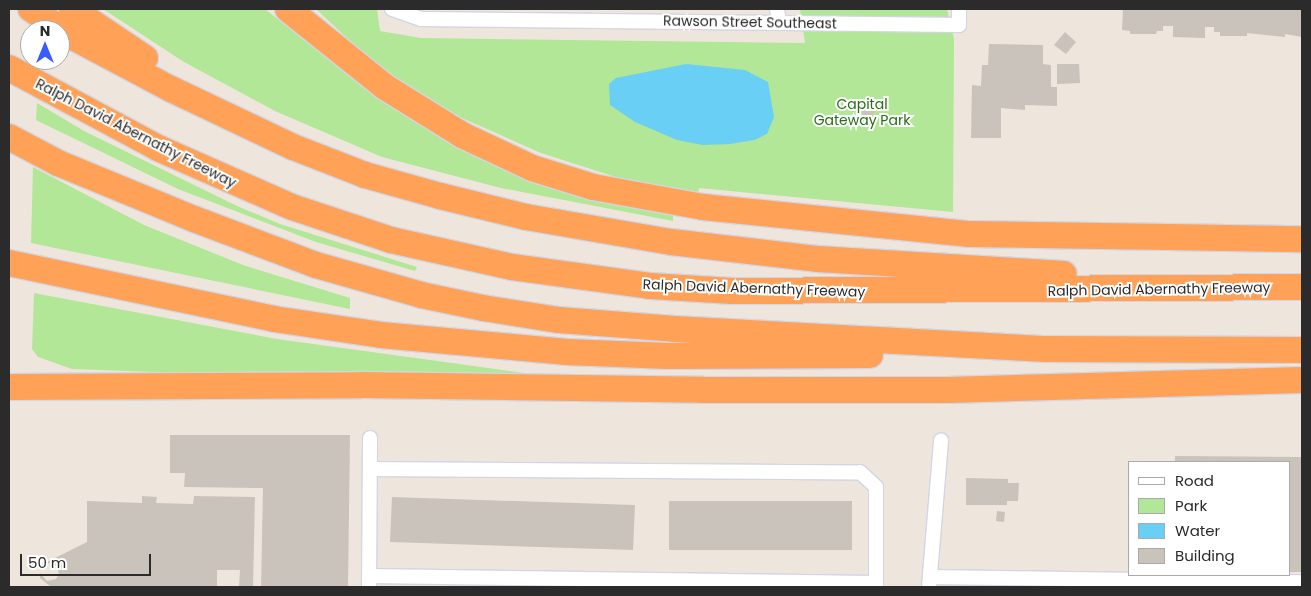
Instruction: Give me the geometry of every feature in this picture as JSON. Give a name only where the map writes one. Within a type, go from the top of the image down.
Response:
[{"type":"highway","points":[[31,9],[73,37],[171,90],[262,131],[365,174],[440,196],[526,217],[671,242],[819,259],[942,268],[1302,283]]},
{"type":"highway","points":[[72,9],[262,131]]},
{"type":"highway","points":[[288,9],[385,86],[454,130],[532,168],[593,187],[703,208],[970,234],[1302,239]]},
{"type":"highway","points":[[9,58],[77,106]]},
{"type":"highway","name":"Ralph David Abernathy Freeway","points":[[9,68],[77,106],[222,178],[342,225],[448,254],[581,278],[650,286],[828,292],[1302,288]]},
{"type":"highway","points":[[9,137],[58,163],[194,219],[316,265],[420,295],[483,308],[559,320],[675,329],[1046,349]]},
{"type":"highway","points":[[9,264],[317,327],[461,344],[668,356],[797,357],[1046,349],[1302,350]]},
{"type":"highway","points":[[9,387],[362,385],[937,390],[1302,380]]},
{"type":"street","name":"Rawson Street Southeast","points":[[392,9],[421,19],[778,16],[959,25],[959,9]]},
{"type":"street","points":[[370,438],[369,582],[876,585],[876,487],[860,472],[370,469]]},
{"type":"street","points":[[941,440],[929,582],[1302,582]]},
{"type":"green space","points":[[103,9],[265,9],[377,98],[436,132],[673,214],[673,221],[501,188],[382,157],[275,111],[184,62]]},
{"type":"green space","name":"Capital Gateway Park","points":[[316,9],[377,9],[380,31],[421,38],[805,43],[800,9],[947,9],[954,39],[953,212],[699,188],[698,195],[631,182],[541,153],[462,118],[380,69]]},
{"type":"green space","points":[[37,103],[84,131],[237,206],[280,224],[417,267],[415,271],[316,242],[178,189],[36,120]]},
{"type":"green space","points":[[33,167],[144,225],[243,265],[350,298],[350,309],[31,243]]},
{"type":"green space","points":[[34,293],[277,339],[547,376],[181,373],[72,369],[38,357],[32,349]]},
{"type":"water","points":[[686,64],[745,70],[768,82],[774,117],[767,134],[754,140],[730,144],[703,145],[677,140],[635,122],[610,105],[609,84],[616,78]]},
{"type":"building","points":[[1123,9],[1302,9],[1302,37],[1285,34],[1285,37],[1247,33],[1247,36],[1220,36],[1220,32],[1214,32],[1214,27],[1205,27],[1205,38],[1173,37],[1173,26],[1163,26],[1163,31],[1157,31],[1156,34],[1130,34],[1130,31],[1122,30]]},
{"type":"building","points":[[1065,32],[1076,42],[1066,54],[1054,45]]},
{"type":"building","points":[[989,44],[1043,45],[1043,64],[1051,65],[1051,87],[1057,87],[1057,106],[1025,105],[1025,110],[1001,108],[1001,138],[971,138],[972,85],[981,86],[982,65],[988,65]]},
{"type":"building","points":[[1057,64],[1079,64],[1080,83],[1057,84]]},
{"type":"building","points":[[865,102],[871,102],[875,109],[871,116],[865,116],[861,112],[861,106]]},
{"type":"building","points":[[170,435],[350,435],[348,587],[261,587],[263,488],[184,487],[185,473],[170,473]]},
{"type":"building","points":[[1175,456],[1302,457],[1302,572],[1291,572],[1291,461],[1175,461]]},
{"type":"building","points":[[966,478],[1008,479],[1008,483],[1019,483],[1018,501],[1007,501],[1007,505],[966,505]]},
{"type":"building","points":[[142,496],[157,497],[156,503],[193,504],[194,496],[255,497],[253,587],[239,587],[240,570],[217,570],[217,587],[51,587],[40,578],[40,573],[47,581],[56,579],[59,574],[57,566],[49,563],[40,570],[41,565],[87,542],[87,501],[142,503]]},
{"type":"building","points":[[392,497],[635,505],[633,550],[390,542]]},
{"type":"building","points":[[669,501],[852,501],[852,550],[669,550]]},
{"type":"building","points":[[997,511],[1005,512],[1004,522],[996,521]]}]
